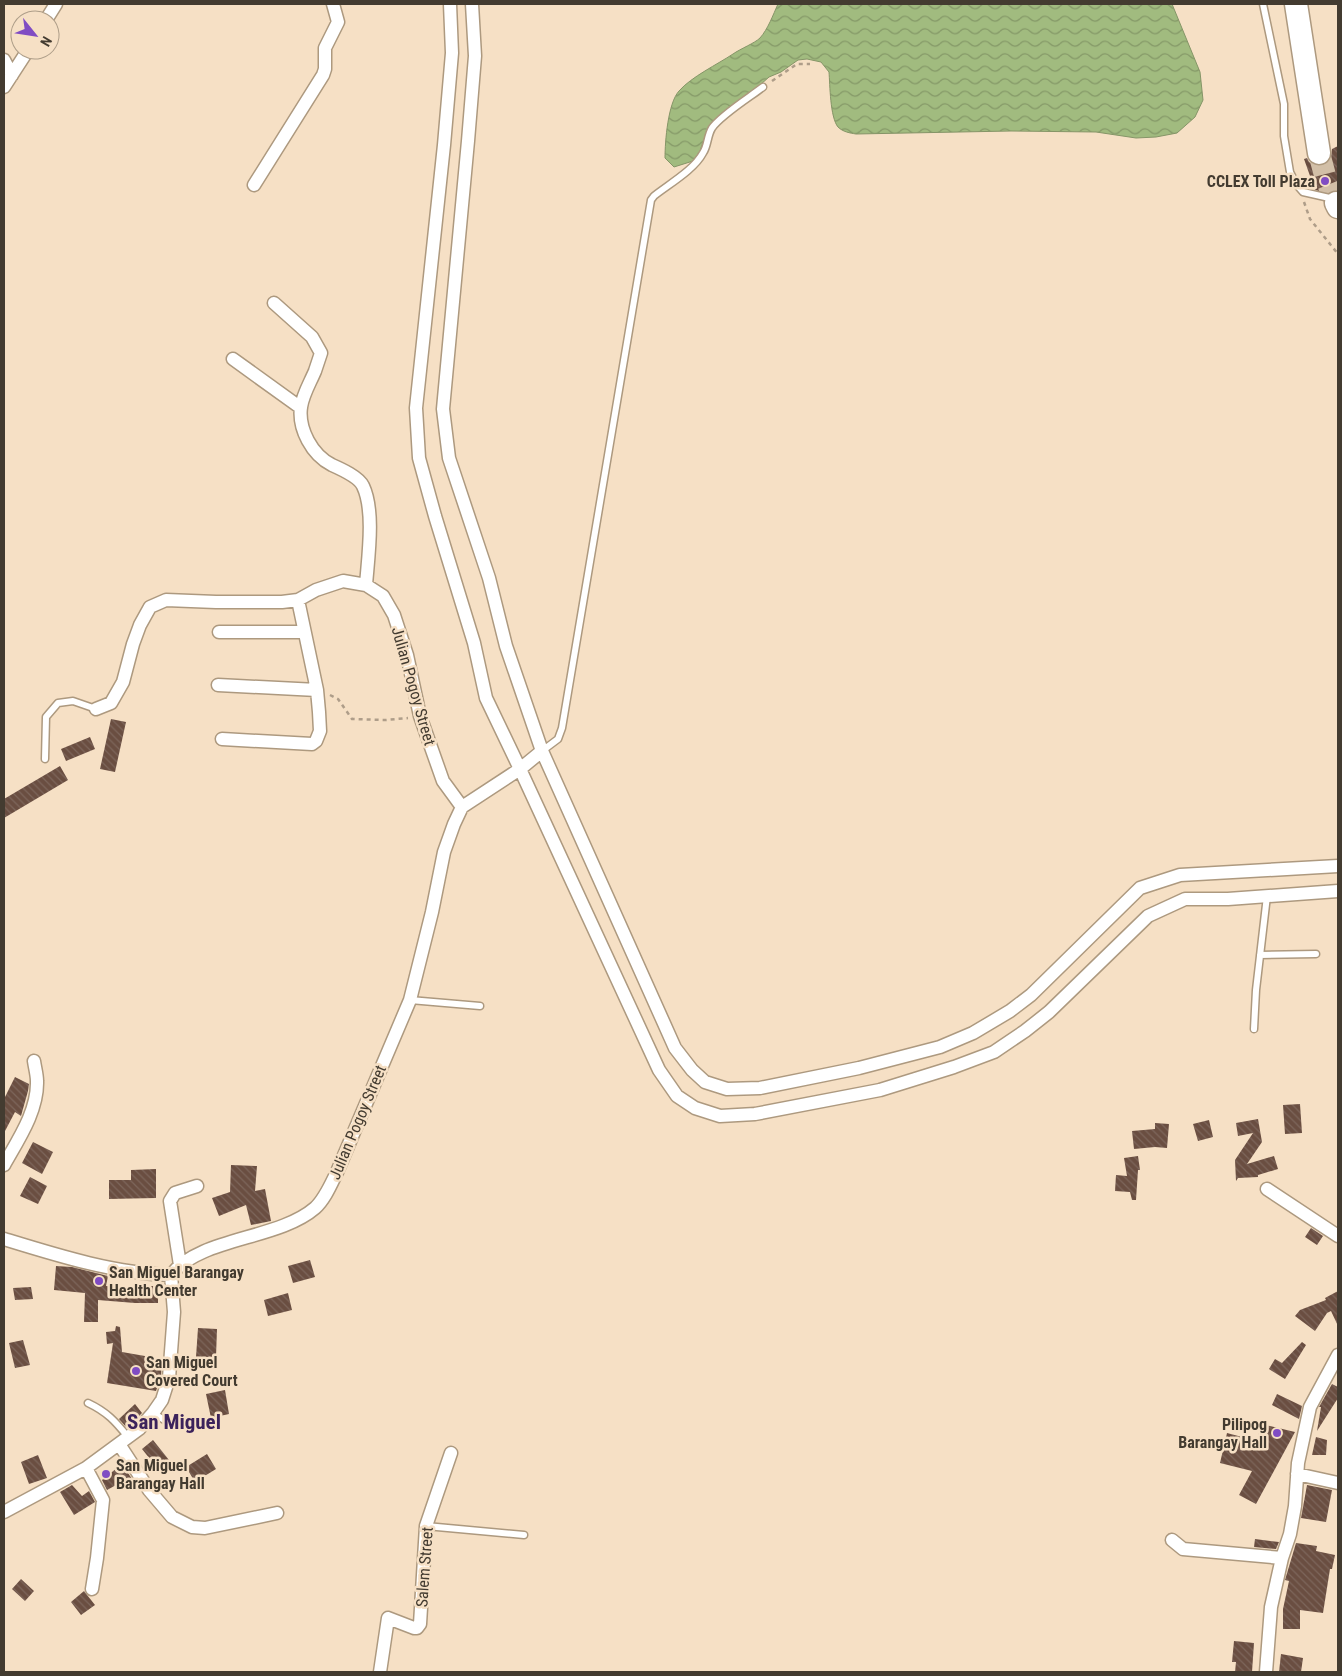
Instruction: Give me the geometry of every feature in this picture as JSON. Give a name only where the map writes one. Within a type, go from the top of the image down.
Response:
[{"type":"highway","points":[[1296,4],[1319,153]]},
{"type":"street","points":[[254,185],[323,75],[325,69],[325,48],[338,22],[333,4]]},
{"type":"street","points":[[450,4],[452,53],[416,408],[419,458],[474,644],[486,698],[659,1070],[677,1096],[695,1108],[720,1116],[755,1114],[880,1090],[954,1067],[994,1052],[1025,1032],[1049,1012],[1148,916],[1185,899],[1228,900],[1338,891]]},
{"type":"street","points":[[472,4],[475,56],[444,410],[449,458],[489,578],[506,646],[542,751],[675,1048],[692,1070],[705,1082],[727,1089],[760,1088],[859,1068],[940,1047],[973,1033],[1010,1011],[1031,995],[1140,888],[1180,875],[1338,866]]},
{"type":"street","points":[[4,60],[12,75]]},
{"type":"street","points":[[4,87],[22,60]]},
{"type":"street","points":[[96,709],[111,704],[124,682],[132,644],[150,607],[166,600],[282,602],[298,600],[316,590],[343,582],[366,585],[370,539],[368,502],[362,484],[346,471],[319,456],[308,442],[302,420],[301,408],[321,353],[312,337],[274,303]]},
{"type":"street","points":[[233,359],[301,408]]},
{"type":"street","name":"Julian Pogoy Street","points":[[171,1275],[185,1260],[293,1221],[315,1208],[323,1199],[337,1172],[410,1000],[432,912],[444,852],[462,807],[443,780],[420,716],[407,656],[394,615],[383,596],[366,585]]},
{"type":"street","points":[[222,739],[312,744],[316,741],[320,731],[317,690],[298,600]]},
{"type":"street","points":[[219,632],[304,632]]},
{"type":"street","points":[[218,685],[317,690]]},
{"type":"street","points":[[462,807],[520,769],[542,751]]},
{"type":"street","points":[[4,1165],[20,1137],[36,1096],[37,1080],[34,1061]]},
{"type":"street","points":[[180,1264],[170,1201],[175,1193],[197,1186]]},
{"type":"street","points":[[1267,1189],[1338,1236]]},
{"type":"street","points":[[4,1239],[50,1253],[110,1267],[148,1274],[171,1275],[174,1312],[169,1378],[162,1400],[153,1413],[139,1429],[86,1468],[4,1512]]},
{"type":"street","points":[[1266,1672],[1271,1607],[1282,1558],[1290,1534],[1295,1506],[1297,1474],[1310,1407],[1338,1355]]},
{"type":"street","points":[[124,1441],[150,1490],[172,1517],[192,1527],[205,1528],[277,1513]]},
{"type":"street","name":"Salem Street","points":[[380,1672],[388,1618],[414,1628],[418,1628],[420,1624],[426,1526],[451,1453]]},
{"type":"street","points":[[86,1468],[103,1500],[98,1558],[92,1588]]},
{"type":"street","points":[[1297,1474],[1338,1483]]},
{"type":"street","points":[[1172,1540],[1183,1549],[1282,1558]]},
{"type":"lane","points":[[1264,4],[1284,104],[1284,136],[1290,172],[1296,184],[1303,192],[1336,203]]},
{"type":"lane","points":[[542,751],[558,739],[562,728],[652,200],[654,196],[694,165],[704,152],[707,138],[719,120],[764,87]]},
{"type":"lane","points":[[44,759],[46,717],[58,703],[73,701],[96,709]]},
{"type":"lane","points":[[1254,1029],[1267,896]]},
{"type":"lane","points":[[1260,955],[1316,954]]},
{"type":"lane","points":[[410,1000],[480,1006]]},
{"type":"lane","points":[[88,1403],[114,1419],[124,1441]]},
{"type":"lane","points":[[153,1413],[169,1423],[184,1425]]},
{"type":"lane","points":[[426,1526],[524,1535]]},
{"type":"path","points":[[764,87],[797,64],[810,64]]},
{"type":"path","points":[[317,690],[338,699],[352,719],[386,720],[420,716]]},
{"type":"water","points":[[778,4],[1172,4],[1200,72],[1203,100],[1195,117],[1177,133],[1156,137],[1136,138],[1096,132],[1011,131],[856,134],[842,130],[835,122],[829,72],[821,62],[807,59],[798,60],[781,72],[769,77],[751,93],[716,118],[693,161],[674,167],[665,158],[668,123],[675,97],[684,86],[697,76],[760,38]]},
{"type":"building","name":"CCLEX Toll Plaza","points":[[1338,146],[1338,190],[1328,193],[1315,190],[1304,159],[1307,158],[1314,165],[1321,166],[1328,163],[1331,158],[1332,149]]},
{"type":"building","points":[[111,719],[126,722],[115,772],[100,769]]},
{"type":"building","points":[[90,737],[95,749],[66,761],[61,749]]},
{"type":"building","points":[[60,766],[68,780],[4,818],[4,799]]},
{"type":"building","points":[[15,1077],[29,1084],[28,1091],[21,1116],[15,1112],[4,1133],[4,1099]]},
{"type":"building","points":[[1300,1104],[1302,1133],[1285,1134],[1283,1105]]},
{"type":"building","points":[[1258,1119],[1262,1142],[1247,1164],[1274,1156],[1278,1169],[1258,1175],[1258,1177],[1238,1178],[1236,1181],[1235,1160],[1253,1133],[1238,1136],[1236,1123]]},
{"type":"building","points":[[1209,1120],[1213,1137],[1198,1141],[1193,1124]]},
{"type":"building","points":[[1155,1123],[1169,1124],[1167,1148],[1134,1149],[1132,1131],[1155,1129]]},
{"type":"building","points":[[33,1142],[53,1152],[42,1174],[22,1163]]},
{"type":"building","points":[[1138,1156],[1140,1170],[1138,1170],[1136,1200],[1132,1200],[1130,1192],[1115,1191],[1116,1175],[1127,1176],[1124,1158]]},
{"type":"building","points":[[231,1165],[257,1166],[255,1191],[265,1189],[271,1221],[251,1225],[246,1205],[219,1216],[212,1198],[230,1192]]},
{"type":"building","points":[[156,1169],[156,1198],[109,1199],[109,1180],[131,1180],[131,1170]]},
{"type":"building","points":[[30,1177],[47,1186],[38,1204],[20,1196]]},
{"type":"building","points":[[1311,1228],[1323,1236],[1317,1245],[1305,1237]]},
{"type":"building","points":[[310,1260],[315,1277],[293,1283],[288,1266]]},
{"type":"building","points":[[56,1266],[72,1267],[108,1276],[106,1286],[138,1288],[138,1286],[158,1286],[158,1303],[98,1300],[98,1322],[84,1322],[85,1293],[54,1290]]},
{"type":"building","points":[[31,1287],[33,1299],[15,1300],[13,1288]]},
{"type":"building","points":[[1338,1291],[1338,1326],[1331,1311],[1327,1313],[1315,1331],[1295,1316],[1300,1310],[1326,1300],[1325,1298]]},
{"type":"building","points":[[288,1293],[292,1310],[268,1316],[264,1300]]},
{"type":"building","name":"San Miguel Covered Court","points":[[116,1326],[120,1327],[122,1352],[162,1359],[161,1376],[156,1391],[107,1383],[113,1343],[107,1344],[106,1332],[115,1331]]},
{"type":"building","points":[[198,1328],[217,1329],[216,1357],[196,1357]]},
{"type":"building","points":[[23,1340],[30,1365],[15,1368],[9,1343]]},
{"type":"building","points":[[1302,1342],[1306,1345],[1285,1379],[1269,1369],[1275,1359],[1282,1363]]},
{"type":"building","points":[[1332,1384],[1338,1387],[1338,1398],[1317,1431],[1321,1407],[1319,1407]]},
{"type":"building","points":[[225,1390],[229,1414],[211,1418],[206,1394]]},
{"type":"building","points":[[1277,1394],[1302,1406],[1299,1419],[1272,1405]]},
{"type":"building","points":[[135,1404],[142,1413],[127,1428],[119,1419]]},
{"type":"building","points":[[1261,1424],[1295,1432],[1256,1504],[1239,1495],[1252,1471],[1220,1463],[1227,1433],[1257,1441]]},
{"type":"building","points":[[1316,1437],[1327,1440],[1326,1455],[1312,1455]]},
{"type":"building","points":[[153,1440],[169,1460],[158,1469],[142,1449]]},
{"type":"building","points":[[207,1454],[216,1469],[195,1482],[186,1467]]},
{"type":"building","points":[[38,1455],[47,1478],[29,1484],[21,1462]]},
{"type":"building","points":[[122,1464],[134,1482],[122,1490],[118,1484],[107,1490],[102,1480]]},
{"type":"building","points":[[72,1485],[82,1496],[89,1491],[95,1502],[74,1515],[60,1492]]},
{"type":"building","points":[[1307,1485],[1332,1490],[1326,1522],[1301,1518]]},
{"type":"building","points":[[1255,1539],[1279,1542],[1276,1549],[1254,1547]]},
{"type":"building","points":[[1296,1543],[1317,1546],[1316,1551],[1335,1555],[1332,1569],[1330,1569],[1323,1613],[1300,1610],[1300,1629],[1283,1629],[1283,1609],[1289,1581],[1285,1580]]},
{"type":"building","points":[[21,1579],[34,1591],[25,1601],[12,1589]]},
{"type":"building","points":[[84,1591],[95,1605],[81,1615],[71,1602]]},
{"type":"building","points":[[1234,1641],[1254,1643],[1252,1672],[1235,1672],[1236,1662],[1232,1662]]},
{"type":"building","points":[[1281,1654],[1303,1658],[1301,1672],[1279,1672]]},
{"type":"tunnel","points":[[1319,153],[1326,179],[1336,203]]},
{"type":"place","name":"CCLEX Toll Plaza","points":[[1325,181]]},
{"type":"place","name":"San Miguel Barangay Health Center","points":[[99,1281]]},
{"type":"place","name":"San Miguel Covered Court","points":[[136,1371]]},
{"type":"place","name":"Pilipog Barangay Hall","points":[[1277,1433]]},
{"type":"place","name":"San Miguel Barangay Hall","points":[[106,1474]]},
{"type":"district","name":"San Miguel","points":[[174,1422]]}]
